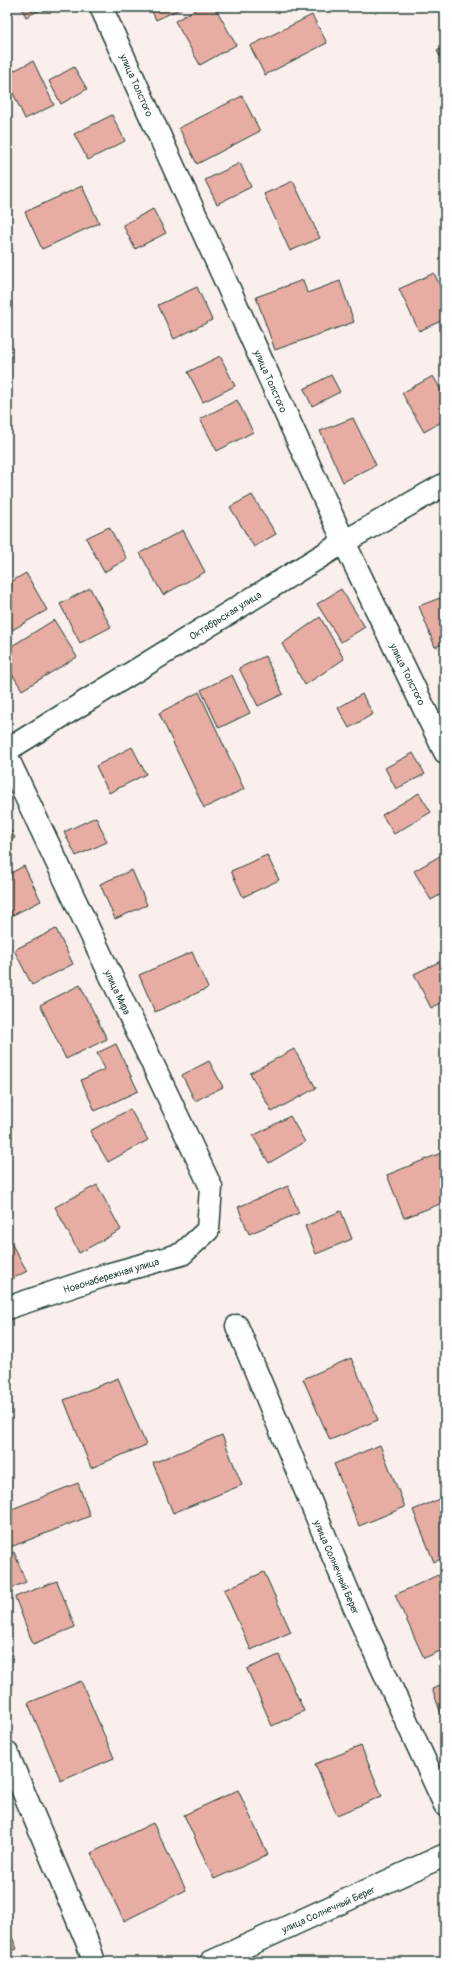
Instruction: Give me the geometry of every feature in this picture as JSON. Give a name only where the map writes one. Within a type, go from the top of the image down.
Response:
[{"type":"street","name":"улица Толстого","points":[[101,7],[344,542],[445,752]]},
{"type":"street","name":"Октябрьская улица","points":[[7,750],[344,542],[445,484]]},
{"type":"street","name":"улица Мира","points":[[7,757],[211,1187],[208,1230]]},
{"type":"street","name":"Новонабережная улица","points":[[7,1308],[103,1276],[182,1254],[208,1230]]},
{"type":"street","name":"улица Солнечный Берег","points":[[236,1326],[357,1613],[445,1805]]},
{"type":"street","points":[[7,1753],[88,1944],[94,1962]]},
{"type":"street","name":"улица Солнечный Берег","points":[[211,1962],[445,1855]]},
{"type":"building","points":[[21,7],[46,7],[26,17]]},
{"type":"building","points":[[150,7],[184,7],[156,20]]},
{"type":"building","points":[[200,7],[215,7],[236,45],[200,65],[175,21]]},
{"type":"building","points":[[312,15],[327,43],[265,75],[250,46]]},
{"type":"building","points":[[445,47],[445,65],[437,51]]},
{"type":"building","points":[[33,61],[54,105],[25,119],[7,80],[7,74]]},
{"type":"building","points":[[74,67],[87,89],[61,104],[49,81]]},
{"type":"building","points":[[242,96],[260,131],[197,164],[179,128]]},
{"type":"building","points":[[112,115],[125,141],[88,160],[74,134]]},
{"type":"building","points":[[240,163],[251,187],[217,204],[205,180]]},
{"type":"building","points":[[293,181],[320,238],[290,251],[264,194]]},
{"type":"building","points":[[82,186],[99,223],[42,249],[25,212]]},
{"type":"building","points":[[153,209],[166,233],[135,249],[123,225]]},
{"type":"building","points":[[434,273],[445,297],[445,319],[419,331],[399,289]]},
{"type":"building","points":[[303,280],[307,293],[340,281],[354,322],[275,350],[256,297]]},
{"type":"building","points":[[197,287],[212,320],[174,339],[158,305]]},
{"type":"building","points":[[220,356],[235,386],[203,402],[188,372]]},
{"type":"building","points":[[331,375],[340,392],[312,406],[304,389]]},
{"type":"building","points":[[433,376],[445,397],[445,420],[424,432],[402,393]]},
{"type":"building","points":[[237,400],[253,432],[217,451],[200,419]]},
{"type":"building","points":[[353,418],[376,465],[343,482],[320,431]]},
{"type":"building","points":[[252,495],[276,534],[254,547],[230,507]]},
{"type":"building","points":[[109,527],[127,559],[104,572],[86,538]]},
{"type":"building","points":[[183,530],[205,572],[163,595],[140,553]]},
{"type":"building","points":[[26,573],[47,610],[7,633],[7,584]]},
{"type":"building","points":[[90,588],[111,627],[80,643],[60,604]]},
{"type":"building","points":[[341,589],[365,627],[341,642],[317,604]]},
{"type":"building","points":[[445,596],[445,643],[435,647],[419,606]]},
{"type":"building","points":[[320,617],[344,659],[305,685],[282,644]]},
{"type":"building","points":[[54,620],[77,657],[22,690],[7,666],[7,649]]},
{"type":"building","points":[[265,656],[283,694],[258,706],[239,668]]},
{"type":"building","points":[[232,675],[250,713],[219,728],[201,690]]},
{"type":"building","points":[[199,692],[244,789],[204,808],[159,713]]},
{"type":"building","points":[[362,694],[373,714],[349,728],[338,708]]},
{"type":"building","points":[[132,747],[146,774],[109,793],[96,766]]},
{"type":"building","points":[[413,753],[425,774],[396,789],[385,768]]},
{"type":"building","points":[[419,793],[431,812],[394,834],[382,815]]},
{"type":"building","points":[[96,817],[107,842],[76,856],[64,832]]},
{"type":"building","points":[[7,823],[15,838],[7,842]]},
{"type":"building","points":[[445,853],[445,892],[431,900],[414,871]]},
{"type":"building","points":[[267,855],[279,880],[243,897],[231,871]]},
{"type":"building","points":[[24,866],[41,901],[7,918],[7,875]]},
{"type":"building","points":[[132,870],[147,905],[115,919],[100,884]]},
{"type":"building","points":[[56,929],[73,964],[32,985],[14,950]]},
{"type":"building","points":[[192,952],[208,988],[155,1012],[139,975]]},
{"type":"building","points":[[445,959],[445,1001],[431,1008],[414,974]]},
{"type":"building","points":[[80,985],[107,1039],[66,1059],[40,1005]]},
{"type":"building","points":[[116,1044],[138,1091],[95,1111],[81,1080],[105,1069],[97,1053]]},
{"type":"building","points":[[294,1049],[316,1088],[272,1112],[250,1073]]},
{"type":"building","points":[[209,1061],[223,1087],[195,1101],[182,1075]]},
{"type":"building","points":[[130,1109],[148,1140],[108,1162],[90,1131]]},
{"type":"building","points":[[290,1116],[305,1142],[269,1163],[253,1136]]},
{"type":"building","points":[[441,1153],[445,1162],[445,1202],[404,1218],[387,1175]]},
{"type":"building","points":[[97,1185],[121,1230],[79,1253],[55,1207]]},
{"type":"building","points":[[288,1186],[299,1213],[249,1234],[238,1207]]},
{"type":"building","points":[[341,1211],[352,1239],[316,1254],[305,1226]]},
{"type":"building","points":[[7,1236],[27,1271],[7,1282]]},
{"type":"building","points":[[351,1358],[378,1420],[330,1440],[303,1379]]},
{"type":"building","points":[[118,1378],[146,1445],[91,1468],[64,1400]]},
{"type":"building","points":[[222,1435],[242,1485],[173,1513],[153,1463]]},
{"type":"building","points":[[380,1445],[405,1507],[359,1526],[334,1464]]},
{"type":"building","points":[[78,1483],[90,1516],[8,1548],[7,1511]]},
{"type":"building","points":[[445,1497],[445,1557],[434,1562],[413,1510]]},
{"type":"building","points":[[14,1552],[26,1582],[7,1590],[7,1555]]},
{"type":"building","points":[[264,1572],[291,1632],[251,1650],[224,1590]]},
{"type":"building","points":[[438,1575],[445,1590],[445,1649],[424,1658],[395,1595]]},
{"type":"building","points":[[57,1581],[75,1627],[33,1644],[15,1597]]},
{"type":"building","points":[[279,1655],[304,1711],[272,1726],[247,1669]]},
{"type":"building","points":[[81,1681],[114,1758],[61,1781],[28,1703]]},
{"type":"building","points":[[445,1684],[445,1724],[432,1689]]},
{"type":"building","points":[[361,1746],[382,1796],[337,1815],[315,1764]]},
{"type":"building","points":[[238,1790],[268,1855],[214,1879],[184,1815]]},
{"type":"building","points":[[153,1823],[186,1890],[124,1921],[91,1853]]},
{"type":"building","points":[[7,1925],[17,1949],[7,1953]]}]
